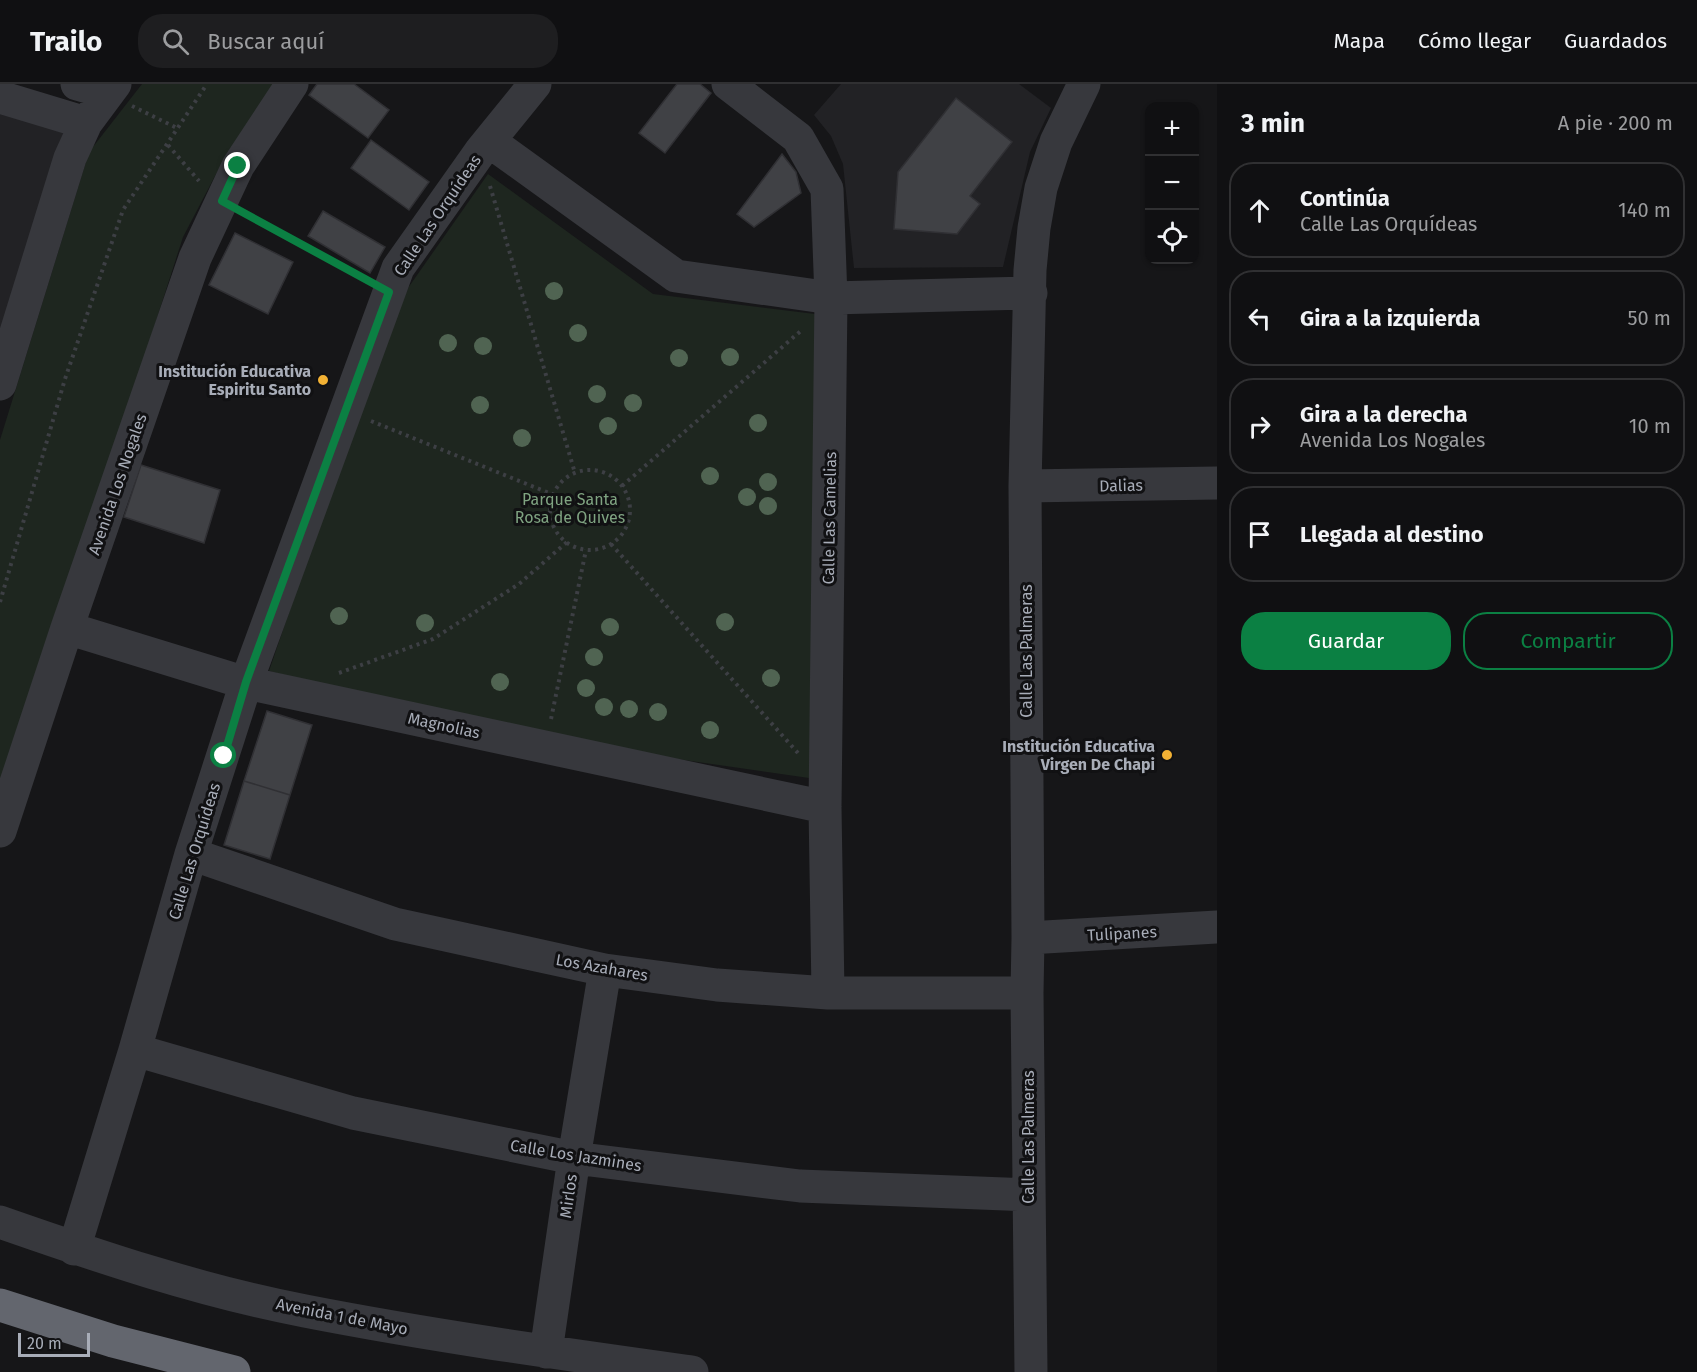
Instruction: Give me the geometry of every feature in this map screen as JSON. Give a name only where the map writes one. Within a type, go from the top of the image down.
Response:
[{"type":"highway","points":[[0,1305],[114,1341],[234,1372]]},
{"type":"street","points":[[0,384],[70,158],[86,123],[111,89],[76,84]]},
{"type":"street","name":"Avenida Los Nogales","points":[[0,831],[67,628],[195,258],[238,166],[292,84]]},
{"type":"street","name":"Calle Las Orquídeas","points":[[75,1248],[191,854],[246,682],[398,268],[484,146],[535,84]]},
{"type":"street","name":"Calle Las Camelias","points":[[728,84],[798,138],[827,189],[831,307],[826,796],[828,993]]},
{"type":"street","name":"Calle Las Palmeras","points":[[1031,1372],[1026,993],[1028,938],[1025,486],[1030,270],[1041,188],[1056,142],[1080,86]]},
{"type":"street","points":[[0,97],[86,123]]},
{"type":"street","points":[[484,146],[676,276],[831,307],[1030,293]]},
{"type":"street","name":"Dalias","points":[[1025,486],[1217,483]]},
{"type":"street","name":"Magnolias","points":[[67,628],[246,682],[545,747],[826,796]]},
{"type":"street","name":"Los Azahares","points":[[191,854],[395,924],[605,970],[717,985],[828,993],[1026,993]]},
{"type":"street","name":"Tulipanes","points":[[1028,938],[1217,927]]},
{"type":"street","name":"Mirlos","points":[[546,1352],[574,1158],[605,970]]},
{"type":"street","name":"Calle Los Jazmines","points":[[135,1050],[353,1113],[574,1158],[800,1186],[1028,1195]]},
{"type":"street","name":"Avenida 1 de Mayo","points":[[0,1222],[186,1283],[304,1311],[546,1352],[692,1372]]},
{"type":"path","points":[[0,602],[65,380],[123,210],[207,84]]},
{"type":"path","points":[[111,89],[177,128]]},
{"type":"path","points":[[168,145],[194,177],[222,201],[389,292]]},
{"type":"path","points":[[484,146],[575,473]]},
{"type":"path","points":[[622,486],[831,307]]},
{"type":"path","points":[[361,418],[554,495]]},
{"type":"path","points":[[587,470],[600,471],[613,476],[622,486],[628,497],[630,510],[628,523],[621,535],[611,544],[599,549],[586,550],[562,539],[550,516],[551,503],[563,480],[575,473],[587,470]]},
{"type":"path","points":[[331,675],[433,639],[519,584],[567,542]]},
{"type":"path","points":[[611,544],[826,796]]},
{"type":"path","points":[[545,747],[586,550]]},
{"type":"shaded area","points":[[841,84],[1019,84],[1051,108],[1030,152],[1003,267],[854,268],[843,164],[831,136],[814,115]]},
{"type":"shaded area","points":[[0,103],[56,120],[69,142],[0,366]]},
{"type":"green space","points":[[142,84],[280,84],[227,153],[183,237],[0,807],[0,440],[89,152]]},
{"type":"green space","name":"Parque Santa Rosa de Quives","points":[[488,174],[653,294],[815,314],[816,779],[552,741],[269,671],[353,425],[408,288]]},
{"type":"building","points":[[317,84],[354,84],[389,110],[368,138],[309,95]]},
{"type":"building","points":[[677,84],[700,84],[711,93],[665,153],[639,133]]},
{"type":"building","points":[[956,98],[1012,142],[970,196],[980,204],[957,234],[894,229],[898,172]]},
{"type":"building","points":[[371,140],[429,182],[409,210],[351,168]]},
{"type":"building","points":[[782,154],[796,172],[801,193],[754,227],[737,214]]},
{"type":"building","points":[[323,211],[385,247],[370,273],[308,236]]},
{"type":"building","points":[[235,233],[293,262],[268,314],[209,285]]},
{"type":"building","points":[[141,465],[220,490],[204,543],[124,517]]},
{"type":"building","points":[[267,711],[312,725],[290,795],[244,781]]},
{"type":"building","points":[[244,781],[290,795],[270,859],[224,845]]},
{"type":"place","name":"Institución Educativa Espiritu Santo","points":[[323,380]]},
{"type":"place","name":"Institución Educativa Virgen De Chapi","points":[[1167,755]]},
{"type":"route","points":[[224,756],[246,682],[389,292],[222,201],[238,166]]}]
